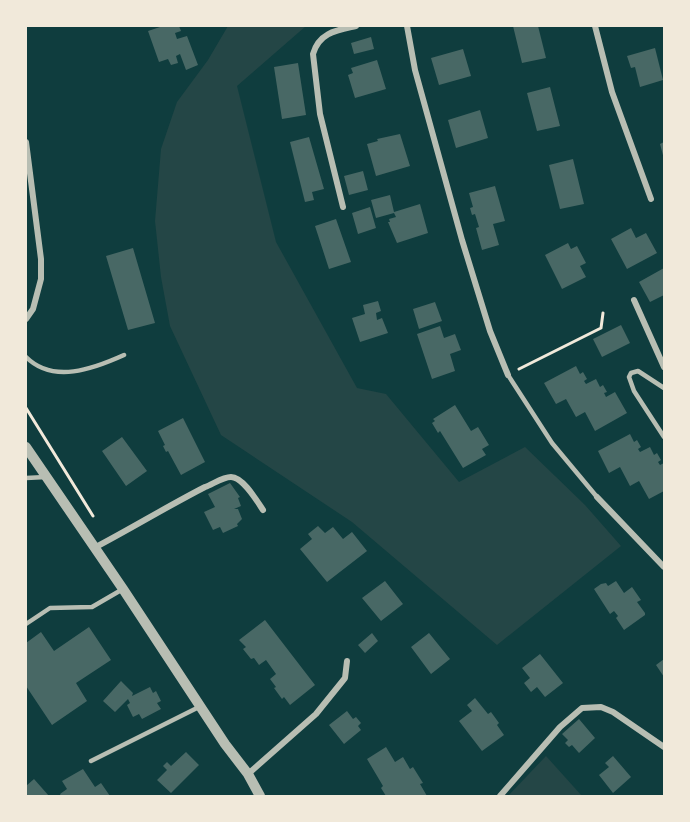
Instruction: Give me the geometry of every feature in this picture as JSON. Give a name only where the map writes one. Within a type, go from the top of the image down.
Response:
[{"type":"street","points":[[343,207],[320,114],[314,54],[315,47],[326,34],[356,26]]},
{"type":"street","points":[[407,26],[415,70],[462,240],[490,331],[508,375]]},
{"type":"street","points":[[595,26],[612,92],[651,199]]},
{"type":"street","points":[[26,142],[41,259],[41,279],[33,309],[26,319]]},
{"type":"street","points":[[634,300],[664,367]]},
{"type":"street","points":[[26,447],[248,774],[260,796]]},
{"type":"street","points":[[94,548],[194,493],[231,477],[238,479],[251,491],[263,510]]},
{"type":"street","points":[[597,497],[664,567]]},
{"type":"street","points":[[248,774],[316,714],[345,678],[347,661]]},
{"type":"street","points":[[500,796],[560,727],[582,708],[601,707],[613,712],[664,747]]},
{"type":"lane","points":[[26,357],[41,368],[63,373],[85,369],[124,355]]},
{"type":"lane","points":[[664,388],[638,371],[631,373],[629,377],[634,391],[664,437]]},
{"type":"lane","points":[[508,375],[552,443],[597,497]]},
{"type":"lane","points":[[26,478],[46,477]]},
{"type":"lane","points":[[26,624],[50,608],[92,607],[123,589]]},
{"type":"lane","points":[[91,761],[201,706]]},
{"type":"path","points":[[508,375],[601,328],[603,314]]},
{"type":"shaded area","points":[[228,26],[306,26],[237,86],[276,242],[357,388],[386,394],[459,482],[525,447],[585,505],[621,546],[497,645],[352,522],[221,435],[170,326],[161,277],[155,221],[161,149],[177,102],[208,60]]},
{"type":"shaded area","points":[[546,756],[582,796],[508,796]]},
{"type":"building","points":[[163,26],[179,26],[181,31],[175,33],[177,39],[187,36],[198,65],[186,70],[180,54],[176,56],[178,63],[171,65],[168,59],[159,62],[148,31]]},
{"type":"building","points":[[513,26],[538,26],[546,58],[522,63]]},
{"type":"building","points":[[371,37],[374,49],[354,54],[351,43]]},
{"type":"building","points":[[655,48],[663,80],[640,87],[635,67],[631,68],[627,56]]},
{"type":"building","points":[[463,49],[471,76],[439,85],[431,58]]},
{"type":"building","points":[[377,60],[386,89],[355,98],[348,75],[353,73],[351,68]]},
{"type":"building","points":[[298,63],[306,115],[282,119],[274,67]]},
{"type":"building","points":[[550,87],[560,126],[537,131],[527,93]]},
{"type":"building","points":[[480,110],[488,138],[456,148],[448,120]]},
{"type":"building","points":[[400,134],[410,166],[376,176],[367,144],[378,141],[377,139]]},
{"type":"building","points":[[309,137],[324,189],[312,192],[314,200],[305,202],[290,142]]},
{"type":"building","points":[[664,142],[664,159],[660,144]]},
{"type":"building","points":[[573,159],[584,204],[560,209],[549,165]]},
{"type":"building","points":[[363,171],[368,190],[349,195],[344,176]]},
{"type":"building","points":[[495,186],[505,221],[493,224],[499,245],[482,250],[476,228],[479,227],[475,214],[472,215],[470,208],[473,207],[469,193]]},
{"type":"building","points":[[390,195],[394,212],[420,204],[428,233],[397,243],[388,222],[390,222],[389,219],[396,217],[394,213],[376,218],[371,200]]},
{"type":"building","points":[[370,207],[376,228],[358,234],[352,213]]},
{"type":"building","points":[[336,219],[351,262],[329,269],[315,226]]},
{"type":"building","points":[[631,228],[636,238],[646,233],[657,253],[627,269],[611,239]]},
{"type":"building","points":[[568,243],[571,249],[577,246],[586,263],[580,266],[586,277],[562,289],[545,255]]},
{"type":"building","points":[[133,248],[155,323],[128,330],[106,256]]},
{"type":"building","points":[[664,268],[664,295],[650,302],[639,282]]},
{"type":"building","points":[[378,301],[381,311],[376,313],[377,320],[382,318],[388,333],[360,342],[352,318],[365,314],[363,305]]},
{"type":"building","points":[[435,302],[442,321],[419,329],[413,309]]},
{"type":"building","points":[[621,325],[630,343],[602,357],[593,339]]},
{"type":"building","points":[[440,326],[444,338],[455,334],[461,350],[450,354],[455,371],[432,379],[417,334]]},
{"type":"building","points":[[576,366],[580,374],[583,372],[587,379],[584,381],[586,384],[596,379],[600,387],[603,385],[607,392],[604,393],[606,397],[615,392],[627,413],[595,431],[585,412],[576,417],[566,399],[556,404],[544,383]]},
{"type":"building","points":[[455,405],[471,431],[478,427],[489,445],[482,449],[486,455],[463,468],[440,431],[438,433],[432,423],[435,421],[433,419]]},
{"type":"building","points":[[183,418],[205,462],[181,475],[168,451],[166,452],[158,431]]},
{"type":"building","points":[[630,434],[634,442],[637,440],[641,447],[638,449],[640,452],[650,447],[654,455],[657,453],[661,460],[658,462],[660,465],[664,463],[664,491],[649,499],[639,481],[630,486],[620,467],[609,473],[598,451]]},
{"type":"building","points":[[122,437],[147,471],[126,486],[102,451]]},
{"type":"building","points":[[230,483],[240,497],[238,498],[241,506],[234,509],[238,509],[242,519],[237,524],[238,526],[223,533],[220,527],[213,530],[204,512],[215,507],[208,494]]},
{"type":"building","points":[[318,526],[325,533],[333,527],[343,539],[352,532],[367,551],[327,582],[300,549],[312,539],[308,534]]},
{"type":"building","points":[[385,581],[403,604],[381,621],[362,598]]},
{"type":"building","points":[[616,581],[624,593],[632,587],[641,600],[637,602],[645,613],[624,630],[616,618],[618,616],[614,611],[610,614],[594,589],[601,584],[606,583],[608,586]]},
{"type":"building","points":[[265,620],[315,685],[290,705],[274,688],[276,687],[270,679],[276,674],[266,660],[259,665],[243,649],[246,647],[239,640]]},
{"type":"building","points":[[89,627],[111,660],[76,683],[87,701],[52,725],[26,686],[26,643],[41,632],[54,651]]},
{"type":"building","points":[[372,633],[378,641],[365,653],[358,645]]},
{"type":"building","points":[[429,633],[450,659],[431,674],[411,647]]},
{"type":"building","points":[[540,654],[563,683],[545,697],[537,687],[531,692],[524,683],[530,678],[522,668]]},
{"type":"building","points":[[664,659],[664,677],[656,665]]},
{"type":"building","points":[[121,681],[133,693],[132,696],[150,687],[153,693],[156,691],[161,701],[157,703],[161,709],[142,719],[139,714],[133,717],[127,705],[130,703],[128,699],[115,712],[103,701]]},
{"type":"building","points":[[475,698],[488,714],[491,712],[504,735],[482,751],[459,721],[472,711],[467,705]]},
{"type":"building","points":[[347,711],[353,719],[356,717],[361,723],[358,726],[361,730],[344,744],[329,725]]},
{"type":"building","points":[[579,719],[595,738],[579,753],[572,745],[569,747],[565,743],[568,740],[562,734]]},
{"type":"building","points":[[386,747],[395,762],[403,757],[410,769],[413,767],[423,783],[420,784],[427,796],[386,796],[381,788],[383,786],[367,759]]},
{"type":"building","points":[[186,752],[199,765],[171,793],[157,780],[167,770],[163,766],[167,762],[171,766]]},
{"type":"building","points":[[613,756],[631,777],[613,793],[599,775],[609,767],[605,763]]},
{"type":"building","points":[[83,769],[95,787],[101,783],[110,796],[61,796],[60,794],[67,789],[62,781]]},
{"type":"building","points":[[34,779],[49,796],[26,796],[26,786]]}]
